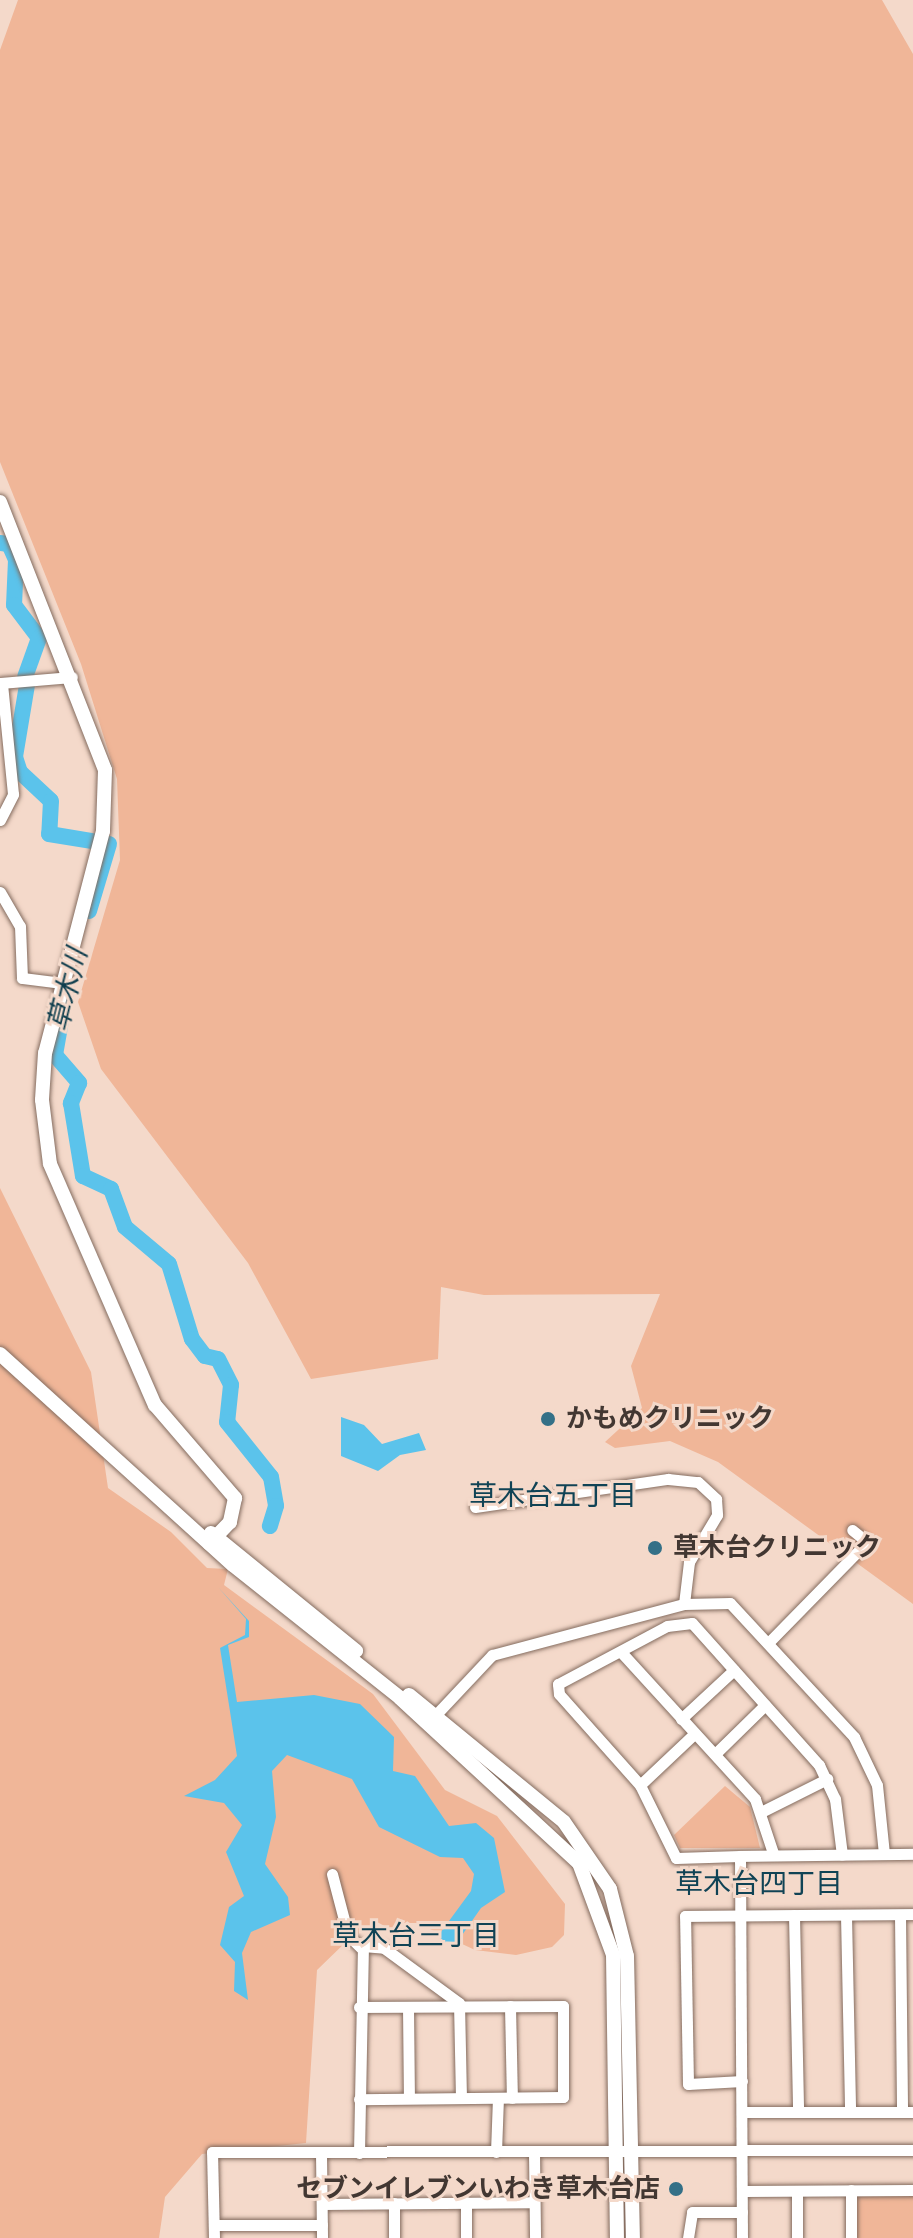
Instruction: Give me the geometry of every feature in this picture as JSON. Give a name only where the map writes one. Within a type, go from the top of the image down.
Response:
[{"type":"street","points":[[0,502],[102,757],[106,805],[42,1081],[50,1164],[155,1405],[235,1498],[213,1541]]},
{"type":"street","points":[[0,820],[14,804],[5,755],[1,684],[72,677]]},
{"type":"street","points":[[0,795],[14,804]]},
{"type":"street","points":[[0,892],[20,926],[22,978],[63,983]]},
{"type":"street","points":[[0,1354],[213,1541],[431,1720],[564,1822],[610,1889],[627,1956],[624,2151],[617,2238]]},
{"type":"street","points":[[475,1507],[679,1478],[698,1482],[716,1499],[717,1515],[689,1562],[684,1604]]},
{"type":"street","points":[[769,1642],[867,1542],[852,1530]]},
{"type":"street","points":[[431,1720],[492,1655],[684,1604],[730,1603],[769,1642],[867,1760],[884,1854]]},
{"type":"street","points":[[842,1855],[827,1779],[734,1670],[682,1621],[558,1684],[559,1694],[640,1785],[676,1858],[773,1853],[842,1855],[913,1854]]},
{"type":"street","points":[[621,1652],[763,1811],[773,1853]]},
{"type":"street","points":[[681,1719],[734,1670]]},
{"type":"street","points":[[715,1754],[765,1705]]},
{"type":"street","points":[[640,1785],[694,1734]]},
{"type":"street","points":[[763,1811],[827,1779]]},
{"type":"street","points":[[740,1856],[742,2238]]},
{"type":"street","points":[[332,1874],[348,1935],[361,1948],[384,1948],[460,2007]]},
{"type":"street","points":[[742,2081],[688,2084],[685,1916],[913,1914]]},
{"type":"street","points":[[794,1915],[798,2112]]},
{"type":"street","points":[[846,1915],[850,2112]]},
{"type":"street","points":[[743,2112],[908,2112],[900,1915]]},
{"type":"street","points":[[359,2153],[361,1948]]},
{"type":"street","points":[[510,2006],[512,2098]]},
{"type":"street","points":[[359,2007],[563,2006],[563,2097],[359,2099]]},
{"type":"street","points":[[408,2007],[409,2098]]},
{"type":"street","points":[[460,2007],[461,2098]]},
{"type":"street","points":[[496,2152],[498,2098]]},
{"type":"street","points":[[214,2238],[212,2152],[913,2150]]},
{"type":"street","points":[[624,2151],[633,2238]]},
{"type":"street","points":[[534,2152],[535,2238]]},
{"type":"street","points":[[321,2153],[322,2238]]},
{"type":"street","points":[[851,2190],[851,2238]]},
{"type":"street","points":[[743,2191],[913,2190]]},
{"type":"street","points":[[797,2191],[797,2238]]},
{"type":"street","points":[[466,2202],[466,2238]]},
{"type":"street","points":[[322,2204],[534,2202]]},
{"type":"street","points":[[394,2203],[394,2238]]},
{"type":"street","points":[[688,2238],[692,2212],[742,2212]]},
{"type":"street","points":[[214,2225],[322,2225]]},
{"type":"shaded area","points":[[18,0],[882,0],[913,54],[913,1604],[718,1462],[670,1441],[615,1448],[605,1442],[642,1408],[631,1366],[660,1294],[484,1295],[441,1287],[438,1359],[311,1379],[248,1263],[101,1069],[78,1002],[120,860],[117,779],[81,664],[0,462],[0,50]]},
{"type":"shaded area","points":[[0,1188],[91,1372],[108,1488],[171,1532],[207,1568],[228,1569],[224,1585],[373,1694],[445,1790],[497,1816],[565,1904],[564,1935],[552,1947],[516,1955],[475,1950],[417,1923],[399,1923],[394,1931],[377,1922],[348,1940],[317,1970],[306,2143],[202,2154],[165,2197],[159,2238],[0,2238]]},
{"type":"shaded area","points":[[725,1786],[750,1807],[760,1848],[680,1848],[674,1835]]},
{"type":"shaded area","points":[[857,2196],[913,2196],[913,2238],[857,2238]]},
{"type":"water","points":[[341,1417],[364,1425],[382,1444],[419,1433],[426,1450],[400,1455],[378,1471],[341,1456]]},
{"type":"water","points":[[218,1587],[249,1621],[249,1637],[228,1645],[237,1702],[314,1695],[360,1704],[394,1737],[393,1771],[415,1776],[449,1826],[476,1823],[494,1838],[505,1892],[481,1908],[453,1948],[438,1936],[471,1891],[474,1874],[463,1858],[440,1857],[379,1827],[352,1779],[287,1755],[272,1771],[276,1817],[265,1864],[288,1897],[290,1915],[251,1932],[242,1953],[248,2000],[234,1991],[235,1962],[220,1945],[229,1907],[244,1896],[226,1852],[242,1825],[224,1803],[184,1796],[215,1780],[237,1756],[220,1648],[245,1635],[246,1619]]},
{"type":"waterway","name":"草木川","points":[[0,543],[9,544],[16,560],[14,605],[39,638],[25,677]]},
{"type":"waterway","name":"草木川","points":[[27,685],[15,757],[20,772],[51,801],[49,834],[92,841]]},
{"type":"waterway","name":"草木川","points":[[89,911],[109,844]]},
{"type":"waterway","name":"草木川","points":[[67,987],[55,1055],[79,1083],[71,1103],[83,1176],[111,1189],[125,1227],[169,1264],[192,1339],[205,1356],[218,1359],[231,1385],[227,1422],[271,1477],[276,1506],[270,1526]]},
{"type":"place","name":"かもめクリニック","points":[[548,1419]]},
{"type":"place","name":"草木台クリニック","points":[[655,1548]]},
{"type":"place","name":"セブンイレブンいわき草木台店","points":[[676,2189]]},
{"type":"district","name":"草木台五丁目","points":[[553,1496]]},
{"type":"district","name":"草木台四丁目","points":[[759,1884]]},
{"type":"district","name":"草木台三丁目","points":[[416,1936]]}]
